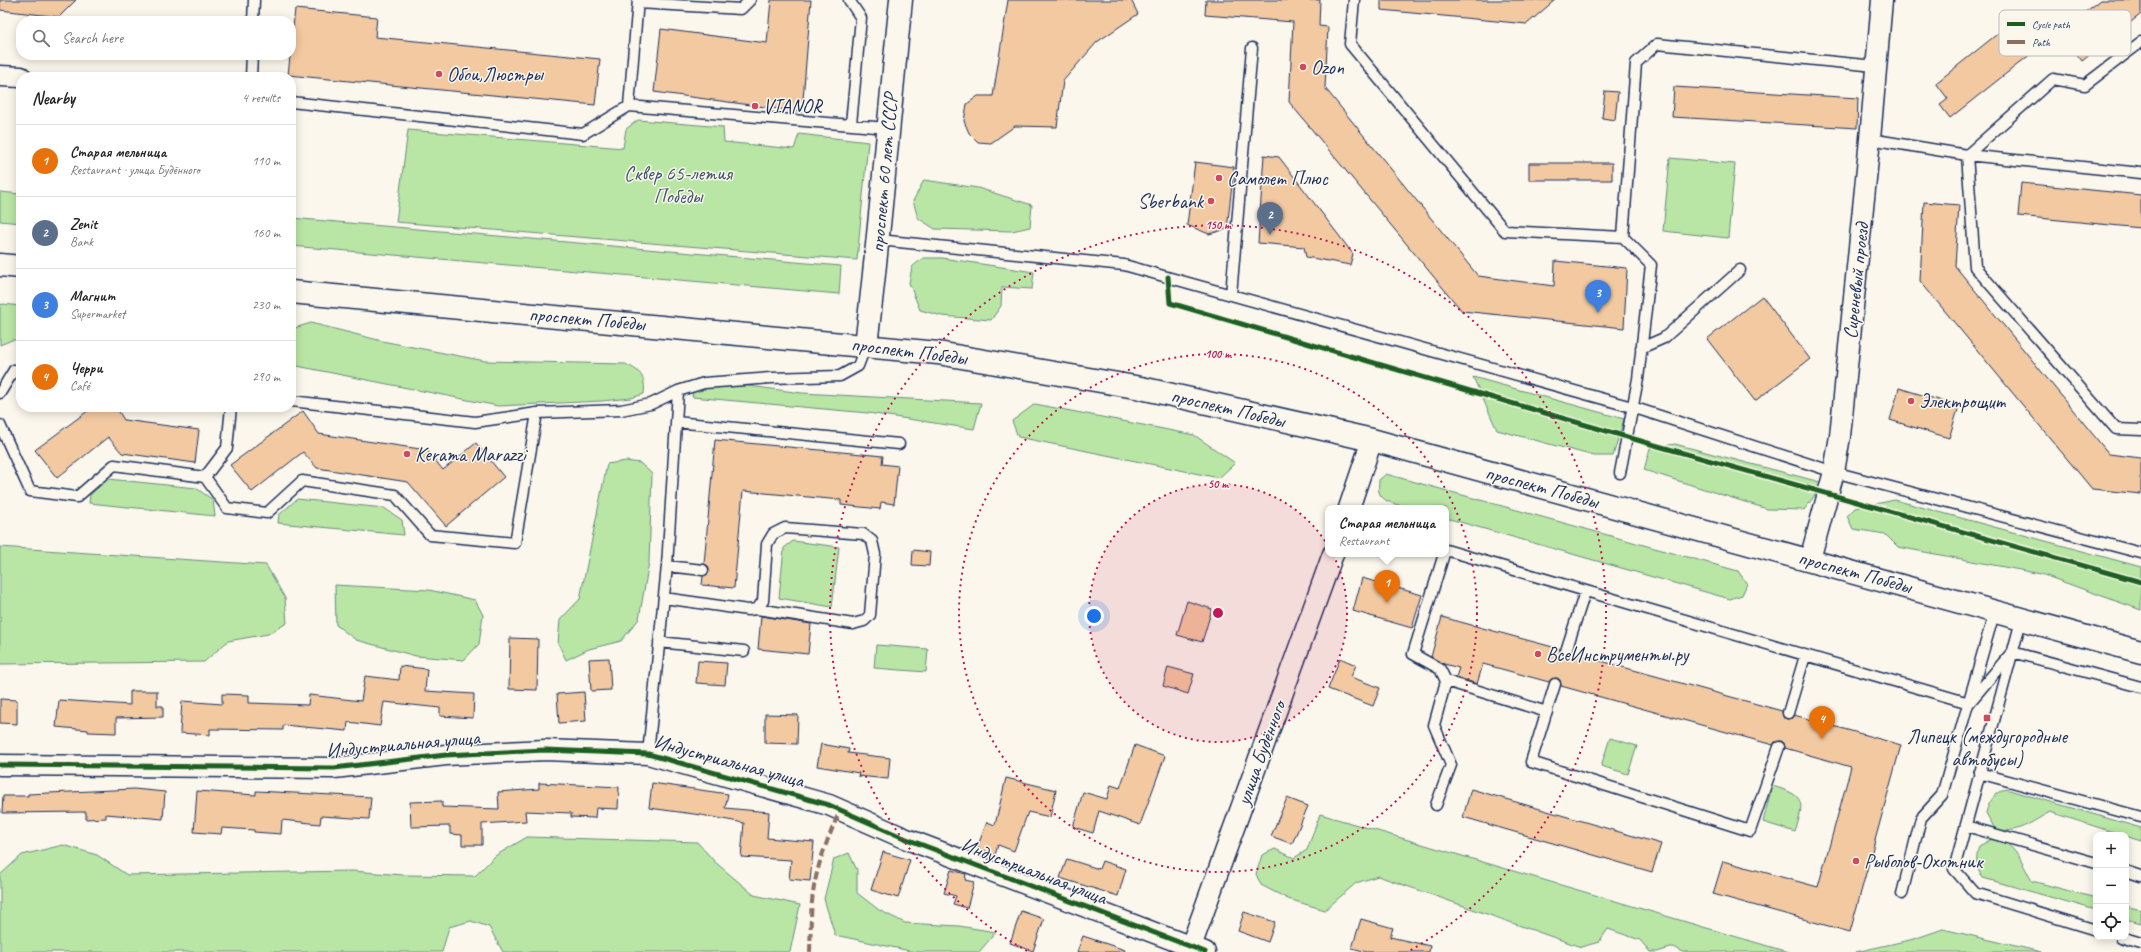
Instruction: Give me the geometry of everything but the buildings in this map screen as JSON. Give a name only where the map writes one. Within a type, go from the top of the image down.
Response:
[{"type":"main road","name":"проспект 60 лет СССР","points":[[866,345],[879,240],[887,128],[901,0]]},
{"type":"main road","points":[[0,265],[16,267]]},
{"type":"main road","name":"проспект Победы","points":[[296,292],[866,345],[938,353],[1141,388],[1372,440],[2022,617],[2141,652]]},
{"type":"street","name":"Сиреневый проезд","points":[[1810,559],[1834,472],[1840,436],[1870,139],[1875,66],[1882,0]]},
{"type":"street","points":[[0,76],[16,77]]},
{"type":"street","points":[[1350,505],[1372,440]]},
{"type":"street","name":"улица Будённого","points":[[1195,951],[1332,557]]},
{"type":"street","name":"Индустриальная улица","points":[[0,765],[334,768],[446,754],[538,750],[648,754],[828,805],[904,838],[1195,951]]},
{"type":"lane","points":[[253,16],[254,0]]},
{"type":"lane","points":[[629,106],[638,1],[741,9],[750,0]]},
{"type":"lane","points":[[849,0],[861,18],[851,124]]},
{"type":"lane","points":[[1354,0],[1350,44],[1505,231],[1623,237],[1651,265],[1641,348],[1620,473]]},
{"type":"lane","points":[[2131,50],[2141,42]]},
{"type":"lane","points":[[1623,237],[1636,63],[1657,44],[1875,66]]},
{"type":"lane","points":[[1231,295],[1252,48]]},
{"type":"lane","points":[[1967,155],[2053,79],[2085,85],[2123,56]]},
{"type":"lane","points":[[251,72],[252,60]]},
{"type":"lane","points":[[296,103],[583,134],[629,106],[887,128]]},
{"type":"lane","points":[[1870,139],[1967,155],[2141,173]]},
{"type":"lane","points":[[1967,155],[1975,267],[2116,429],[2141,430]]},
{"type":"lane","points":[[879,240],[1124,265],[1632,407],[1834,472],[2141,553]]},
{"type":"lane","points":[[1641,348],[1664,338],[1740,270]]},
{"type":"lane","points":[[296,402],[474,422],[536,413],[621,410],[651,404],[678,391],[704,384],[771,378],[840,376],[858,366],[866,345]]},
{"type":"lane","points":[[0,393],[14,370],[16,370]]},
{"type":"lane","points":[[648,754],[667,566],[678,391]]},
{"type":"lane","points":[[205,477],[227,448],[231,412]]},
{"type":"lane","points":[[0,426],[30,492],[77,497],[114,465],[205,477],[227,508],[267,513],[302,481],[394,495],[430,535],[515,543],[536,413]]},
{"type":"lane","points":[[676,422],[899,444]]},
{"type":"lane","points":[[664,598],[748,610],[758,609],[853,624],[864,621],[870,615],[875,554],[872,541],[863,534],[785,528],[773,534],[767,544],[763,601],[758,609]]},
{"type":"lane","points":[[1449,551],[1969,704]]},
{"type":"lane","points":[[1436,805],[1451,765],[1434,725],[1446,681],[1440,669],[1413,654],[1443,557]]},
{"type":"lane","points":[[667,566],[703,570]]},
{"type":"lane","points":[[1566,651],[1585,592]]},
{"type":"lane","points":[[1902,894],[1921,818],[1942,795],[1995,610]]},
{"type":"lane","points":[[2022,617],[1954,869],[1975,893],[2093,929]]},
{"type":"lane","points":[[659,642],[744,651]]},
{"type":"lane","points":[[1969,704],[2012,652]]},
{"type":"lane","points":[[2012,652],[2141,687]]},
{"type":"lane","points":[[1788,713],[1805,656]]},
{"type":"lane","points":[[1446,681],[1547,712]]},
{"type":"lane","points":[[1555,684],[1531,762],[1750,831],[1779,747]]},
{"type":"lane","points":[[1979,773],[2141,817]]},
{"type":"lane","points":[[1966,826],[2093,862]]},
{"type":"lane","points":[[2129,872],[2141,876]]},
{"type":"lane","points":[[2129,939],[2141,943]]},
{"type":"green space","name":"Сквер 65-летия Победы","points":[[638,120],[723,127],[724,142],[794,149],[799,134],[868,142],[857,260],[396,222],[408,130],[623,148],[626,129]]},
{"type":"green space","points":[[1670,158],[1735,164],[1728,238],[1663,231]]},
{"type":"green space","points":[[924,180],[978,188],[1032,205],[1030,227],[1012,231],[935,229],[918,218],[913,201]]},
{"type":"green space","points":[[0,192],[16,194],[16,223],[0,221]]},
{"type":"green space","name":"Сквер 65-летия Победы","points":[[296,218],[841,266],[839,294],[296,246]]},
{"type":"green space","points":[[923,258],[942,258],[1034,272],[1032,289],[1002,287],[1001,306],[991,320],[942,316],[920,310],[909,283],[912,267]]},
{"type":"green space","points":[[0,305],[16,305],[16,340],[0,345]]},
{"type":"green space","points":[[311,323],[382,341],[485,361],[625,364],[635,369],[641,375],[644,383],[644,394],[631,398],[602,401],[498,406],[296,366],[296,328]]},
{"type":"green space","points":[[1473,377],[1624,419],[1613,456],[1594,456],[1497,430]]},
{"type":"green space","points":[[696,379],[802,393],[981,403],[974,429],[868,413],[692,397]]},
{"type":"green space","points":[[1035,404],[1194,435],[1235,463],[1219,478],[1018,437],[1012,421]]},
{"type":"green space","points":[[1675,444],[1824,483],[1804,510],[1767,509],[1644,470],[1650,448]]},
{"type":"green space","points":[[626,461],[640,463],[652,474],[649,562],[639,619],[621,641],[589,649],[566,660],[558,643],[560,620],[580,599],[607,464]]},
{"type":"green space","points":[[1386,474],[1738,571],[1747,584],[1742,595],[1730,599],[1449,519],[1449,505],[1399,505],[1390,502],[1383,498],[1379,492],[1379,480]]},
{"type":"green space","points":[[108,479],[196,488],[213,500],[215,516],[89,503],[90,495]]},
{"type":"green space","points":[[297,499],[384,508],[402,520],[404,535],[278,523],[279,515]]},
{"type":"green space","points":[[1895,500],[2141,567],[2141,610],[2041,574],[1898,547],[1885,534],[1853,529],[1847,516],[1855,508]]},
{"type":"green space","points":[[793,541],[839,547],[832,607],[779,598],[784,548]]},
{"type":"green space","points":[[0,547],[266,565],[285,598],[287,623],[268,634],[228,641],[204,662],[0,664]]},
{"type":"green space","points":[[335,585],[429,590],[475,600],[483,615],[479,644],[464,660],[416,656],[356,640],[336,625]]},
{"type":"green space","points":[[876,645],[928,649],[926,672],[874,668]]},
{"type":"green space","points":[[1610,738],[1637,746],[1628,774],[1601,766]]},
{"type":"green space","points":[[1772,786],[1791,793],[1800,801],[1800,813],[1795,832],[1763,822]]},
{"type":"green space","points":[[2006,789],[2141,828],[2141,841],[2129,837],[2129,832],[2113,832],[2050,812],[2017,829],[2002,831],[1995,829],[1986,813],[1993,798],[1998,793]]},
{"type":"green space","points":[[1320,814],[1788,952],[1683,952],[1674,947],[1657,952],[1650,952],[1640,940],[1608,929],[1599,942],[1581,947],[1378,876],[1356,883],[1325,910],[1288,899],[1261,885],[1256,874],[1262,855],[1275,849],[1294,858],[1307,850]]},
{"type":"green space","points":[[527,837],[697,842],[715,862],[754,895],[800,905],[790,952],[503,952],[489,927],[471,921],[449,927],[442,952],[0,952],[0,875],[22,855],[63,845],[97,855],[127,875],[352,871],[403,875],[475,876],[495,856]]},
{"type":"green space","points":[[1994,838],[2001,840],[2013,849],[2032,881],[2093,897],[2093,909],[1983,878],[1977,863],[1979,846]]},
{"type":"green space","points":[[849,853],[857,870],[857,893],[879,910],[905,923],[959,926],[996,932],[979,952],[915,952],[835,935],[824,899],[834,859]]},
{"type":"green space","points":[[2129,907],[2141,910],[2141,923],[2129,920]]},
{"type":"green space","points":[[1943,929],[2041,952],[1856,952],[1914,939]]},
{"type":"marked path","points":[[810,952],[814,886],[823,851],[840,810]]},
{"type":"cycle path","points":[[1168,277],[1170,303],[1651,444],[2141,582]]},
{"type":"cycle path","points":[[0,765],[334,768],[446,755],[545,750],[648,754],[829,805],[904,838],[1205,952]]},
{"type":"place","name":"Ozon","points":[[1303,67]]},
{"type":"place","name":"Обои,Люстры","points":[[439,74]]},
{"type":"place","name":"VIANOR","points":[[755,106]]},
{"type":"place","name":"Самолет Плюс","points":[[1219,178]]},
{"type":"place","name":"Sberbank","points":[[1211,201]]},
{"type":"place","name":"Zenit","points":[[1270,235]]},
{"type":"place","name":"Магнит","points":[[1598,313]]},
{"type":"place","name":"Электрощит","points":[[1911,401]]},
{"type":"place","name":"Kerama Marazzi","points":[[407,454]]},
{"type":"place","name":"Старая мельница","points":[[1387,603]]},
{"type":"place","name":"ВсеИнструменты.ру","points":[[1538,654]]},
{"type":"place","name":"Липецк (междугородные автобусы)","points":[[1987,718]]},
{"type":"place","name":"Черри","points":[[1822,739]]},
{"type":"place","name":"Рыболов-Охотник","points":[[1856,861]]}]
